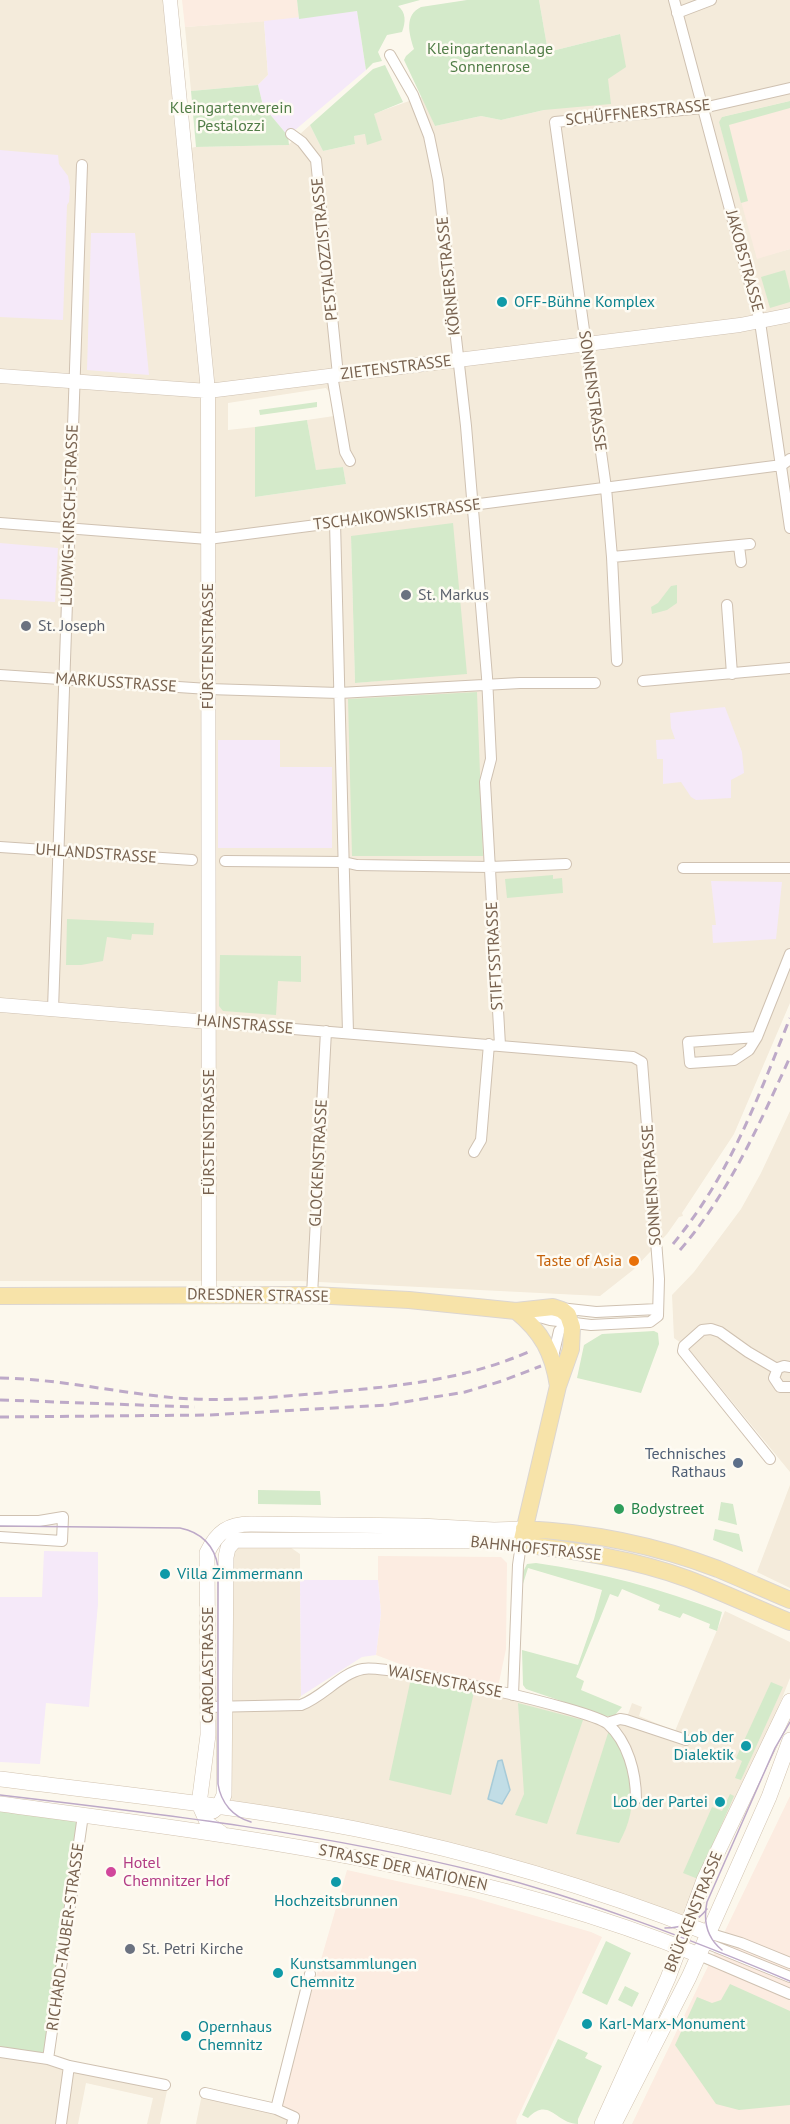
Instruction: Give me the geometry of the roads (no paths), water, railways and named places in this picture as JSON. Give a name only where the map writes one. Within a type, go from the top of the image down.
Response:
[{"type":"main road","name":"DRESDNER STRASSE","points":[[0,1296],[312,1295],[409,1300],[516,1311],[553,1307]]},
{"type":"main road","points":[[553,1307],[565,1312],[569,1322]]},
{"type":"main road","points":[[516,1311],[538,1331],[553,1362]]},
{"type":"main road","name":"WAISENSTRASSE","points":[[522,1536],[558,1386],[571,1349],[573,1331],[569,1322]]},
{"type":"main road","name":"WAISENSTRASSE","points":[[553,1362],[558,1386]]},
{"type":"main road","name":"BAHNHOFSTRASSE","points":[[236,1524],[420,1526],[494,1530],[662,1571],[706,1586],[790,1622]]},
{"type":"main road","name":"CAROLASTRASSE","points":[[219,1806],[224,1795],[215,1707],[207,1554],[225,1529],[236,1524]]},
{"type":"main road","name":"BAHNHOFSTRASSE","points":[[235,1540],[484,1541],[522,1536],[592,1535],[627,1541],[716,1569],[790,1600]]},
{"type":"main road","name":"CAROLASTRASSE","points":[[201,1811],[208,1735],[215,1707],[226,1557],[228,1548],[235,1540]]},
{"type":"main road","name":"BRÜCKENSTRASSE","points":[[602,2124],[637,2050],[680,1947],[704,1880],[790,1701]]},
{"type":"main road","name":"BRÜCKENSTRASSE","points":[[614,2124],[706,1944],[769,1797],[790,1740]]},
{"type":"main road","name":"STRASSE DER NATIONEN","points":[[0,1779],[201,1811],[219,1806],[356,1829],[444,1849],[541,1874],[688,1925],[706,1944]]},
{"type":"main road","name":"STRASSE DER NATIONEN","points":[[0,1804],[171,1826],[350,1856],[474,1881],[653,1935],[680,1947],[706,1944]]},
{"type":"main road","points":[[171,1826],[186,1824],[201,1811],[213,1829],[227,1835]]},
{"type":"street","name":"FÜRSTENSTRASSE","points":[[170,0],[208,392],[209,1295]]},
{"type":"street","name":"JAKOBSTRASSE","points":[[674,0],[760,322],[786,462],[790,528]]},
{"type":"street","points":[[677,13],[711,0]]},
{"type":"street","name":"KÖRNERSTRASSE","points":[[390,56],[413,95],[429,136],[438,180],[473,505],[488,685]]},
{"type":"street","name":"SCHÜFFNERSTRASSE","points":[[555,122],[703,108],[790,88]]},
{"type":"street","name":"SONNENSTRASSE","points":[[555,122],[606,488],[617,661]]},
{"type":"street","name":"PESTALOZZISTRASSE","points":[[291,134],[302,142],[316,160],[335,375],[345,452],[350,461]]},
{"type":"street","name":"LUDWIG-KIRSCH-STRASSE","points":[[53,1009],[82,165]]},
{"type":"street","name":"ZIETENSTRASSE","points":[[0,376],[208,392],[760,322],[790,315]]},
{"type":"street","name":"TSCHAIKOWSKISTRASSE","points":[[0,523],[208,539],[606,488],[786,462]]},
{"type":"street","points":[[335,522],[348,1033]]},
{"type":"street","points":[[612,557],[745,545],[741,562]]},
{"type":"street","points":[[727,605],[732,674]]},
{"type":"street","points":[[643,681],[790,668]]},
{"type":"street","name":"MARKUSSTRASSE","points":[[0,675],[208,689],[339,693],[488,685],[594,683]]},
{"type":"street","name":"STIFTSSTRASSE","points":[[488,685],[491,759],[485,782],[495,1045]]},
{"type":"street","name":"UHLANDSTRASSE","points":[[0,847],[192,860]]},
{"type":"street","points":[[225,861],[490,867],[566,864]]},
{"type":"street","points":[[683,868],[790,868]]},
{"type":"street","points":[[757,1037],[688,1042],[690,1063],[734,1060],[748,1050],[757,1037],[790,954]]},
{"type":"street","name":"HAINSTRASSE","points":[[0,1005],[633,1057],[642,1062]]},
{"type":"street","name":"GLOCKENSTRASSE","points":[[312,1295],[326,1031]]},
{"type":"street","points":[[474,1152],[481,1140],[495,1045]]},
{"type":"street","name":"SONNENSTRASSE","points":[[642,1062],[659,1270],[658,1308]]},
{"type":"street","points":[[553,1307],[591,1311],[658,1308]]},
{"type":"street","name":"DRESDNER STRASSE","points":[[516,1311],[591,1325],[651,1322],[658,1316],[658,1308]]},
{"type":"street","points":[[569,1322],[591,1311]]},
{"type":"street","name":"WAISENSTRASSE","points":[[553,1362],[556,1337],[569,1322]]},
{"type":"street","points":[[770,1459],[687,1357],[683,1351],[684,1346],[702,1330],[711,1329],[720,1332],[777,1369]]},
{"type":"street","points":[[790,1367],[784,1366],[777,1369],[774,1378],[783,1388],[790,1387]]},
{"type":"street","points":[[0,1521],[39,1521],[63,1517],[62,1541],[0,1537]]},
{"type":"street","name":"WAISENSTRASSE","points":[[513,1695],[518,1566],[522,1536]]},
{"type":"street","name":"WAISENSTRASSE","points":[[215,1707],[301,1705],[314,1700],[353,1672],[373,1668],[425,1675],[513,1695],[580,1713],[607,1723],[620,1719],[626,1720],[686,1740]]},
{"type":"street","points":[[607,1723],[619,1738],[632,1765],[636,1799]]},
{"type":"street","name":"RICHARD-TAUBER-STRASSE","points":[[48,2059],[84,1815]]},
{"type":"street","name":"STRASSE DER NATIONEN","points":[[706,1944],[741,1943],[790,1963]]},
{"type":"street","name":"STRASSE DER NATIONEN","points":[[706,1944],[790,1977]]},
{"type":"street","name":"STRASSE DER NATIONEN","points":[[706,1944],[790,1994]]},
{"type":"street","points":[[276,2109],[310,1974]]},
{"type":"street","points":[[0,2052],[48,2059],[69,2066],[165,2085]]},
{"type":"street","points":[[61,2124],[69,2066]]},
{"type":"street","points":[[205,2093],[276,2109],[293,2120]]},
{"type":"water","points":[[502,1760],[510,1790],[502,1804],[488,1799],[498,1761]]},
{"type":"tram line","points":[[0,1526],[180,1528],[206,1541],[214,1553],[218,1567],[218,1784],[225,1803],[233,1813],[251,1822]]},
{"type":"tram line","points":[[722,1950],[712,1940],[707,1928],[705,1916],[707,1902],[775,1748],[790,1722]]},
{"type":"tram line","points":[[0,1795],[243,1826],[363,1847],[483,1873],[561,1895],[638,1921],[790,1981]]},
{"type":"tram line","points":[[665,1928],[689,1923],[707,1909]]},
{"type":"railway","points":[[673,1244],[711,1191],[726,1164],[754,1107],[790,1018]]},
{"type":"railway","points":[[680,1250],[714,1205],[742,1158],[790,1057]]},
{"type":"railway","points":[[0,1378],[45,1381],[177,1398],[250,1398],[350,1390],[430,1380],[481,1369],[533,1350]]},
{"type":"railway","points":[[0,1417],[209,1415],[386,1405],[465,1392],[541,1366]]},
{"type":"railway","points":[[0,1400],[195,1407]]},
{"type":"place","name":"OFF-Bühne Komplex","points":[[502,302]]},
{"type":"place","name":"St. Markus","points":[[406,595]]},
{"type":"place","name":"St. Joseph","points":[[26,626]]},
{"type":"place","name":"Taste of Asia","points":[[634,1261]]},
{"type":"place","name":"Technisches Rathaus","points":[[738,1463]]},
{"type":"place","name":"Bodystreet","points":[[619,1509]]},
{"type":"place","name":"Villa Zimmermann","points":[[165,1574]]},
{"type":"place","name":"Lob der Dialektik","points":[[746,1746]]},
{"type":"place","name":"Lob der Partei","points":[[720,1802]]},
{"type":"place","name":"Hotel Chemnitzer Hof","points":[[111,1872]]},
{"type":"place","name":"Hochzeitsbrunnen","points":[[336,1882]]},
{"type":"place","name":"St. Petri Kirche","points":[[130,1949]]},
{"type":"place","name":"Kunstsammlungen Chemnitz","points":[[278,1973]]},
{"type":"place","name":"Karl-Marx-Monument","points":[[587,2024]]},
{"type":"place","name":"Opernhaus Chemnitz","points":[[186,2036]]},
{"type":"park label","name":"Kleingartenanlage Sonnenrose","points":[[490,58]]},
{"type":"park label","name":"Kleingartenverein Pestalozzi","points":[[231,117]]}]
